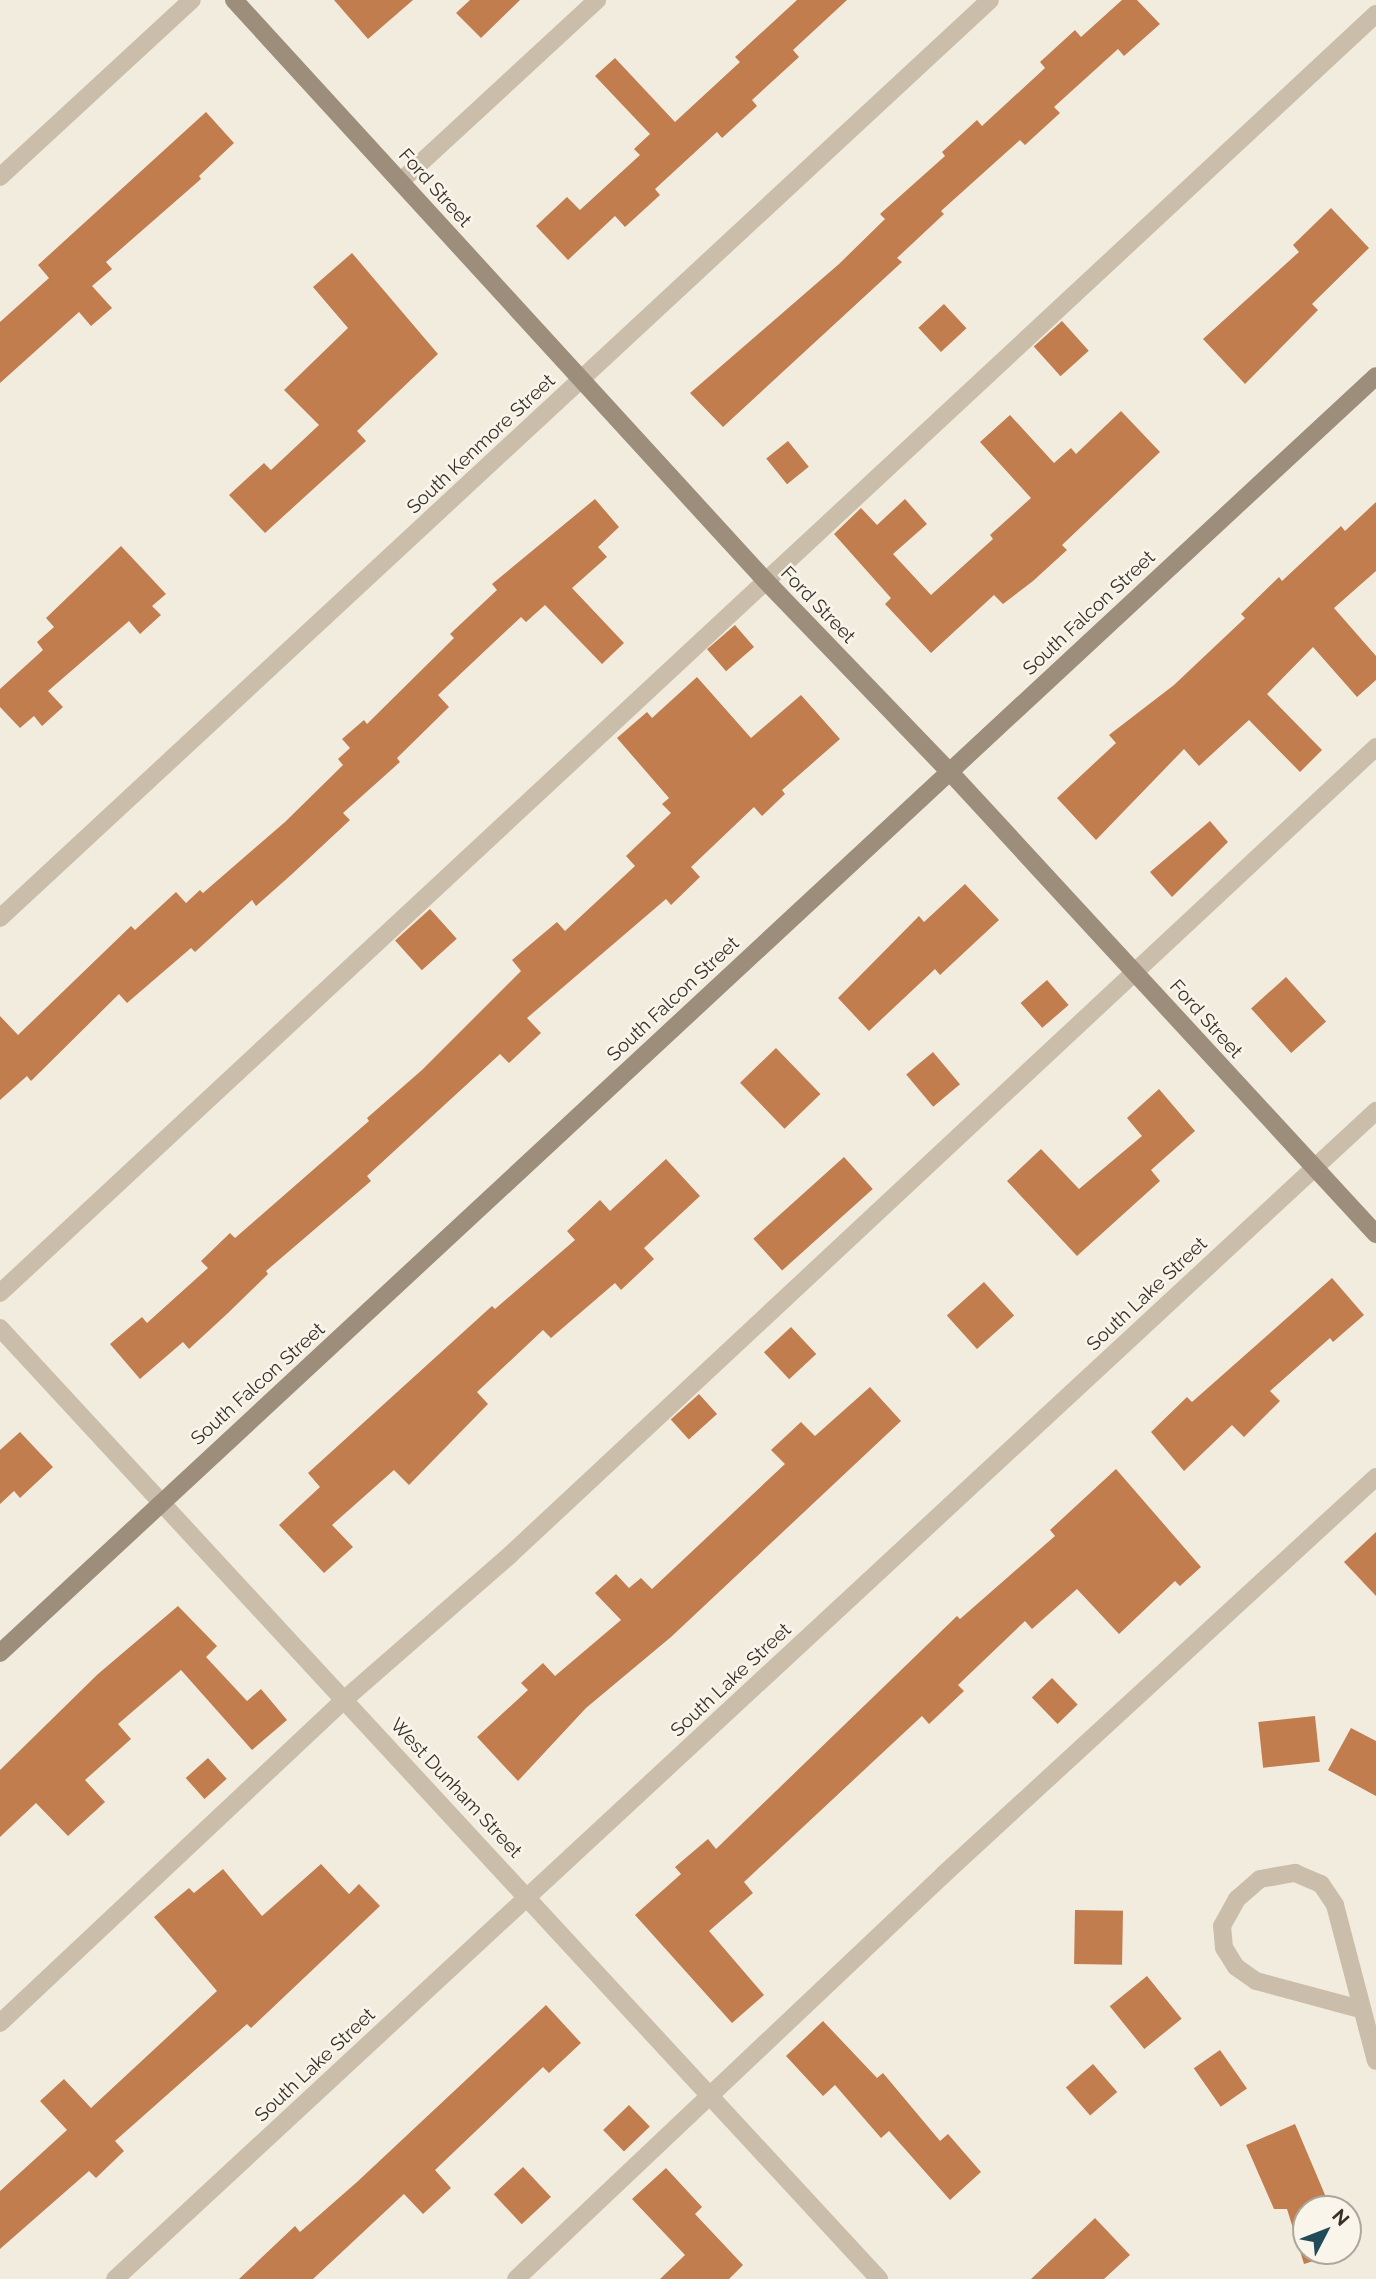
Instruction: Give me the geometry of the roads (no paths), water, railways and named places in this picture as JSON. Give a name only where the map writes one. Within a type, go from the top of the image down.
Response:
[{"type":"street","points":[[0,177],[192,0]]},
{"type":"street","name":"Ford Street","points":[[234,0],[764,579],[949,771],[1376,1234]]},
{"type":"street","points":[[401,181],[597,0]]},
{"type":"street","name":"South Kenmore Street","points":[[0,918],[990,0]]},
{"type":"street","points":[[0,1293],[764,579],[1376,14]]},
{"type":"street","name":"South Falcon Street","points":[[0,1653],[1376,376]]},
{"type":"street","points":[[0,2023],[345,1699],[511,1554],[1376,747]]},
{"type":"street","name":"South Lake Street","points":[[115,2279],[1376,1111]]},
{"type":"street","name":"West Dunham Street","points":[[0,1328],[712,2094],[879,2279]]},
{"type":"street","points":[[516,2279],[1376,1477]]},
{"type":"street","points":[[1360,2009],[1256,1981],[1236,1967],[1224,1948],[1222,1926],[1237,1899],[1260,1879],[1295,1873],[1321,1884],[1335,1905],[1360,2009],[1376,2061]]}]
